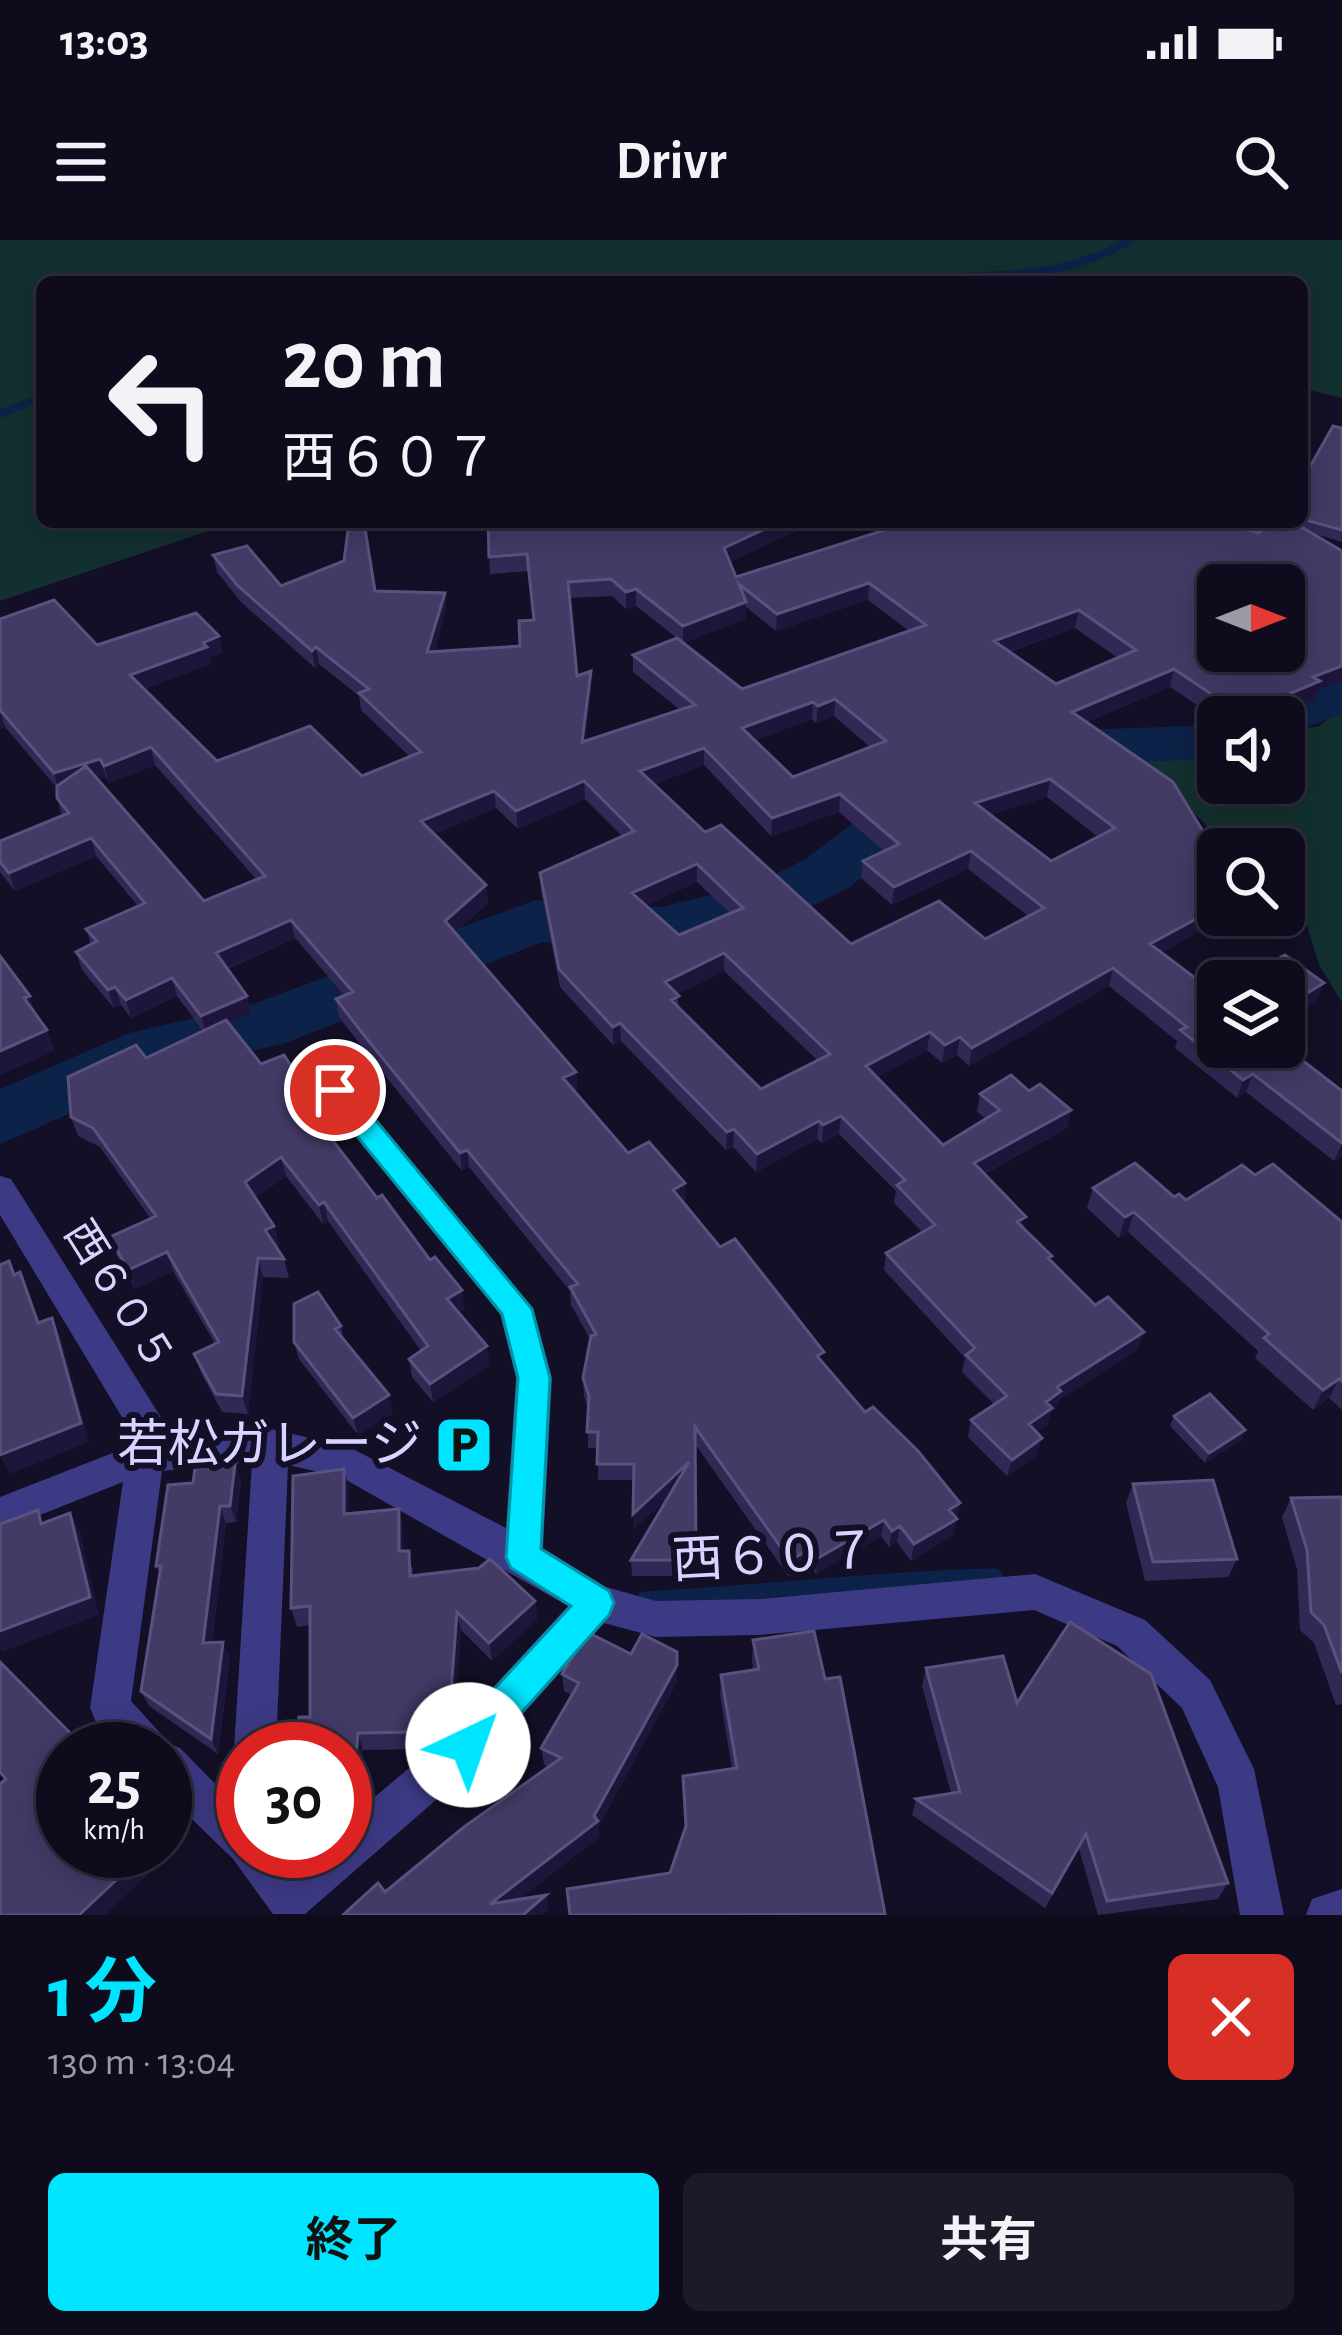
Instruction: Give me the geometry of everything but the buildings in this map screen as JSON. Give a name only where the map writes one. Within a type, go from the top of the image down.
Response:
[{"type":"street","points":[[335,1090],[516,1309],[534,1378],[523,1557]]},
{"type":"street","name":"西６０５","points":[[0,1188],[149,1430],[148,1456]]},
{"type":"street","points":[[256,1722],[271,1444]]},
{"type":"street","name":"西６０７","points":[[0,1514],[148,1456],[271,1444],[350,1463],[597,1603],[656,1619],[758,1617],[1035,1592],[1131,1633],[1196,1694],[1239,1784],[1262,1915]]},
{"type":"street","points":[[124,1722],[110,1708],[148,1456]]},
{"type":"street","points":[[372,1826],[468,1745],[597,1603]]},
{"type":"street","points":[[192,1790],[216,1815]]},
{"type":"street","points":[[273,1878],[289,1898],[312,1878]]},
{"type":"street","points":[[1328,1915],[1342,1910]]},
{"type":"green space","points":[[0,240],[1342,240],[1342,398],[1308,390],[1308,276],[36,276],[36,528],[217,528],[0,601]]},
{"type":"green space","points":[[1342,704],[1342,1002],[1319,965],[1305,921],[1305,828],[1209,828],[1133,754],[1197,745],[1197,804],[1305,804],[1305,728],[1320,726]]},
{"type":"waterway","points":[[982,276],[1069,265],[1130,240]]},
{"type":"waterway","points":[[0,414],[36,399]]},
{"type":"waterway","points":[[1305,710],[1342,694]]},
{"type":"waterway","points":[[0,1118],[153,1050],[259,1027],[536,921],[661,928],[776,899],[828,873],[925,796],[980,768],[1051,748],[1197,743]]},
{"type":"waterway","points":[[644,1599],[995,1576]]},
{"type":"place","name":"若松ガレージ","points":[[464,1445]]},
{"type":"route","points":[[335,1090],[516,1309],[534,1378],[523,1557],[597,1603],[468,1745]]}]
